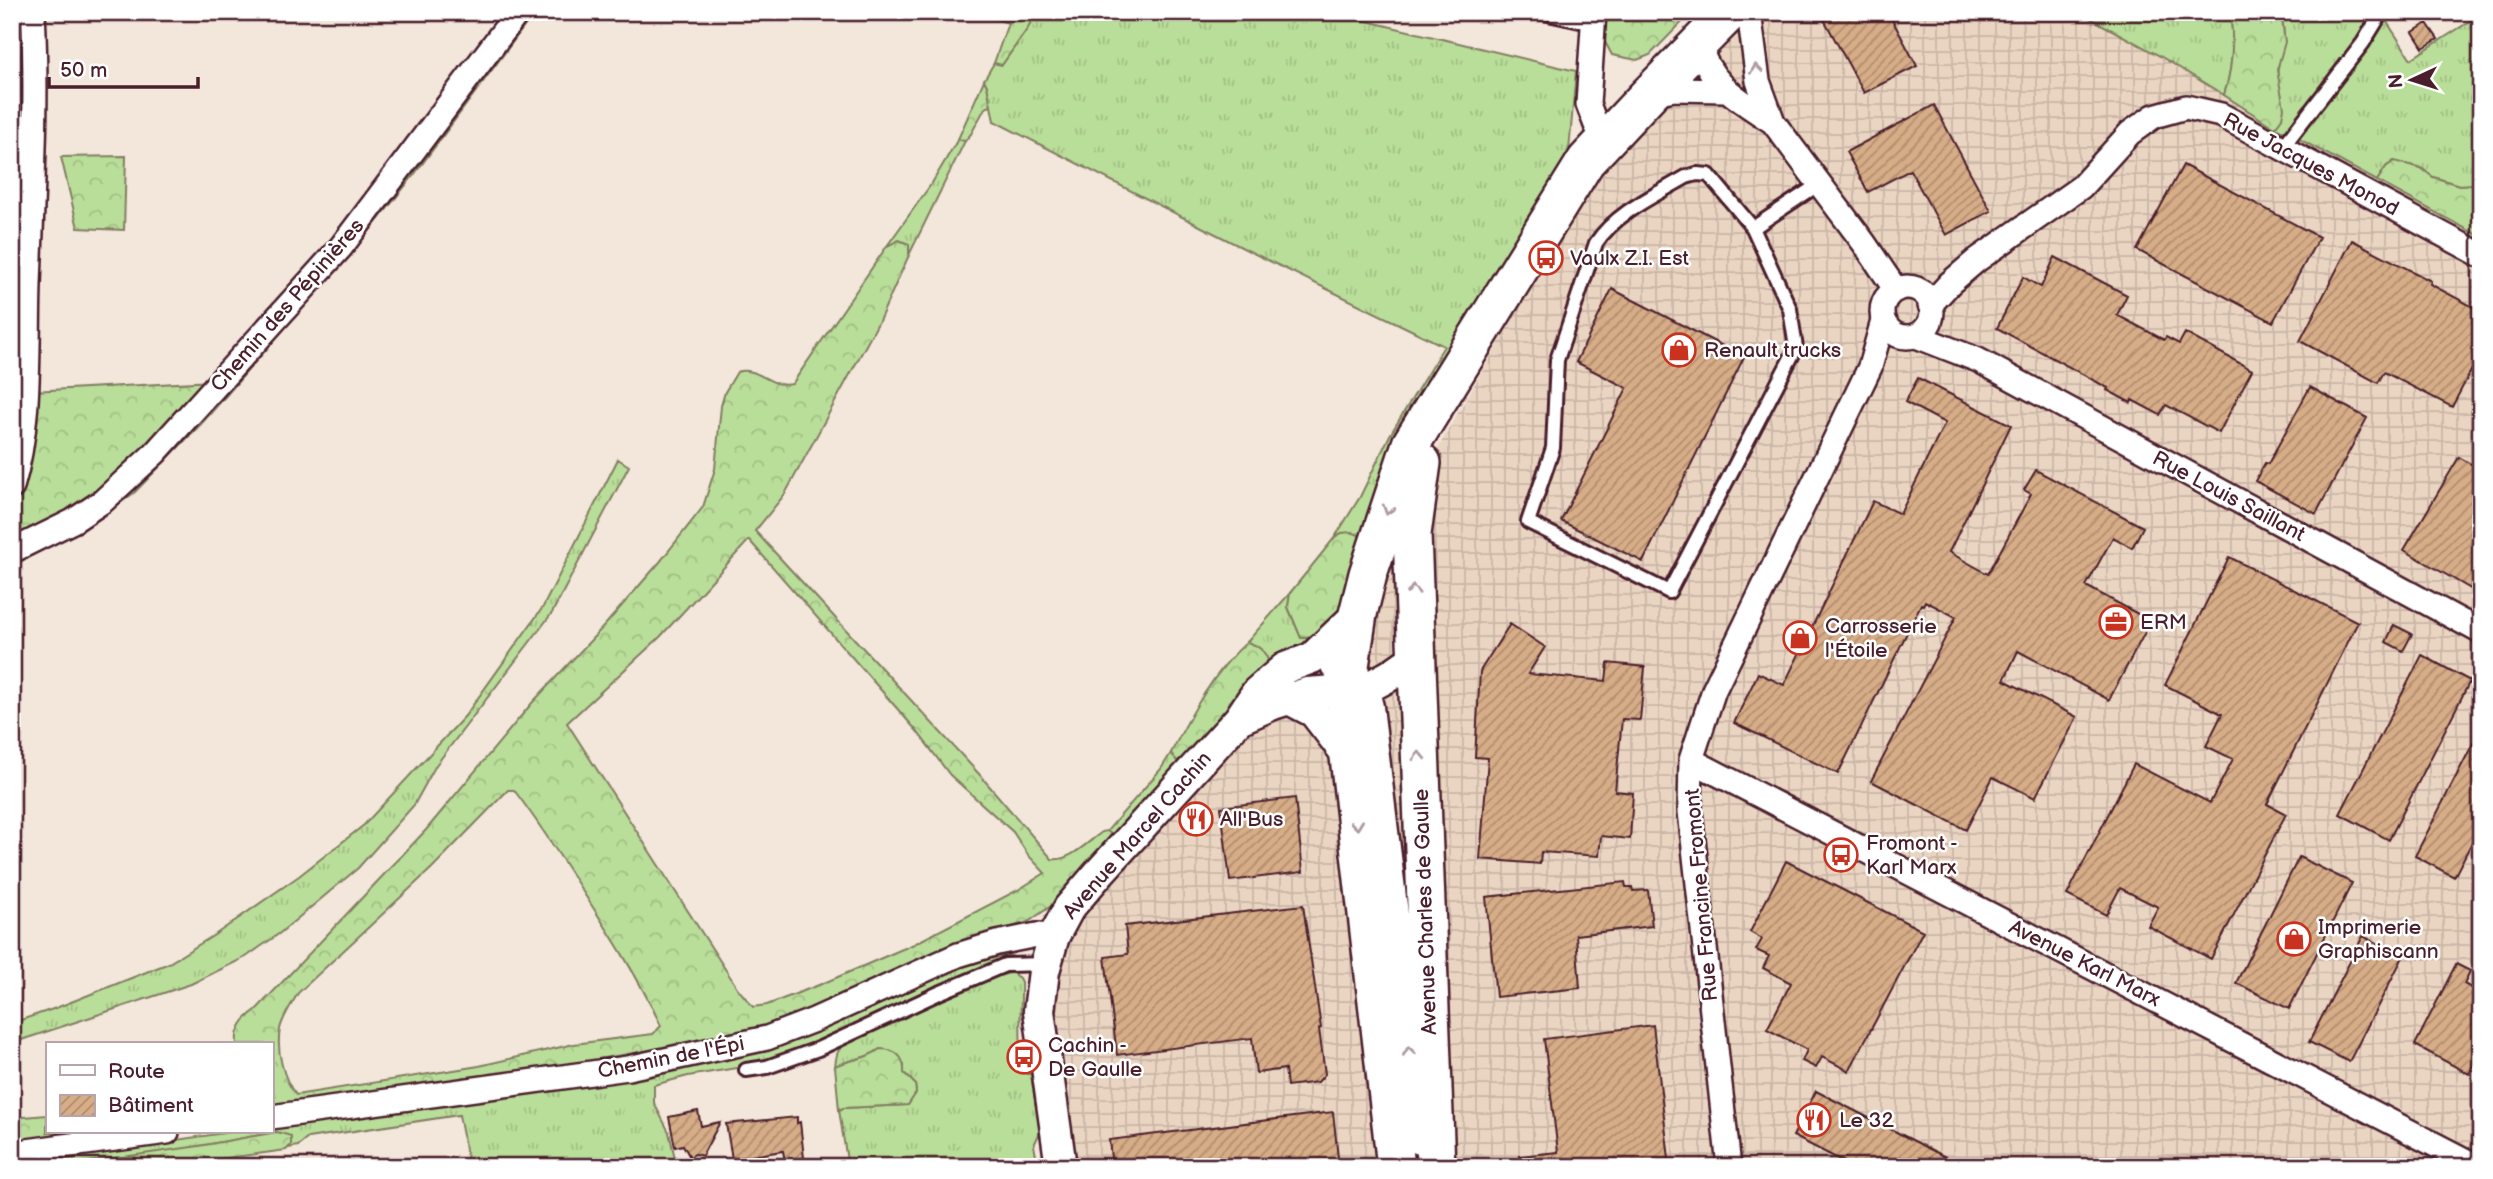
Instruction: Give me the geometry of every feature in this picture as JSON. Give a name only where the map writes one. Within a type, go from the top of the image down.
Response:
[{"type":"main road","points":[[1396,1167],[1349,757],[1358,614],[1372,562],[1411,444],[1586,161],[1605,138],[1730,12]]},
{"type":"main road","points":[[1415,658],[1412,534],[1421,467],[1437,404]]},
{"type":"main road","name":"Avenue Charles de Gaulle","points":[[1415,658],[1436,1167]]},
{"type":"street","points":[[12,487],[19,465],[25,410],[33,172],[33,12]]},
{"type":"street","name":"Chemin des Pépinières","points":[[12,551],[72,521],[103,501],[155,453],[341,247],[518,12]]},
{"type":"street","points":[[1749,12],[1758,81],[1773,122],[1864,243],[1906,311]]},
{"type":"street","points":[[1594,18],[1588,104],[1596,125],[1605,138]]},
{"type":"street","points":[[1699,43],[1703,61],[1726,90],[1773,122]]},
{"type":"street","points":[[1649,94],[1674,89],[1726,90]]},
{"type":"street","name":"Rue Jacques Monod","points":[[1906,311],[1950,283],[1976,260],[2081,187],[2130,133],[2154,116],[2186,107],[2221,115],[2481,255]]},
{"type":"street","name":"Rue Louis Saillant","points":[[1906,311],[1978,360],[2481,632]]},
{"type":"street","name":"Rue Francine Fromont","points":[[1729,1167],[1690,811],[1691,761],[1714,690],[1870,367],[1906,311]]},
{"type":"street","name":"Avenue Marcel Cachin","points":[[1061,1167],[1039,1011],[1050,950],[1069,908],[1239,719],[1258,692],[1285,668],[1312,658],[1358,614]]},
{"type":"street","points":[[1312,658],[1353,683]]},
{"type":"street","name":"Avenue Marcel Cachin","points":[[1239,719],[1307,693],[1389,676],[1415,658]]},
{"type":"street","name":"Avenue Charles de Gaulle","points":[[1353,683],[1425,1167]]},
{"type":"street","points":[[1289,699],[1314,712],[1349,757]]},
{"type":"street","name":"Avenue Karl Marx","points":[[1691,761],[2478,1167]]},
{"type":"street","name":"Chemin de l'Épi","points":[[273,1117],[628,1068],[767,1038],[814,1020],[958,955],[997,943],[1037,935],[1050,950]]},
{"type":"street","points":[[12,1153],[152,1134]]},
{"type":"lane","points":[[1539,12],[1594,18]]},
{"type":"lane","points":[[2282,148],[2362,43],[2382,12]]},
{"type":"lane","points":[[1697,174],[1709,176],[1753,228],[1790,309],[1796,348],[1669,592],[1528,522],[1553,448],[1557,360],[1596,243],[1606,228],[1617,219],[1686,177],[1697,174]]},
{"type":"lane","points":[[1753,228],[1819,184]]},
{"type":"lane","points":[[746,1070],[767,1068],[818,1049],[939,993],[1005,965],[1050,950]]},
{"type":"shaded area","points":[[1757,12],[2079,12],[2160,56],[2275,128],[2341,160],[2481,237],[2481,1167],[1077,1167],[1052,991],[1086,902],[1256,725],[1348,634],[1445,435],[1592,183],[1720,46]]},
{"type":"green space","points":[[21,12],[15,407],[12,407],[12,18]]},
{"type":"green space","points":[[523,12],[535,12],[414,175],[367,234],[203,422],[135,492],[95,522],[12,566],[12,557],[129,485]]},
{"type":"green space","points":[[976,12],[1035,12],[1028,28],[1002,65],[994,63],[1008,23]]},
{"type":"green space","points":[[1035,12],[1329,12],[1576,71],[1569,151],[1456,339],[1360,567],[1342,533],[1335,537],[1360,497],[1390,435],[1444,346],[1251,252],[994,121],[984,80],[994,63],[1002,64],[1028,28]]},
{"type":"green space","points":[[1605,12],[1692,12],[1650,55],[1637,60],[1612,55],[1605,42]]},
{"type":"green space","points":[[2079,12],[2239,12],[2231,20],[2232,58],[2224,95],[2160,56]]},
{"type":"green space","points":[[2239,12],[2281,13],[2285,42],[2277,70],[2284,108],[2282,118],[2275,128],[2224,95],[2232,58],[2231,20]]},
{"type":"green space","points":[[2280,12],[2378,12],[2306,109],[2284,132],[2275,128],[2283,110],[2277,77],[2284,35]]},
{"type":"green space","points":[[2481,14],[2481,184],[2459,185],[2433,177],[2421,168],[2394,161],[2386,167],[2377,181],[2299,139],[2321,104],[2385,19],[2411,59]]},
{"type":"green space","points":[[984,80],[991,106],[985,108],[965,141],[958,139]]},
{"type":"green space","points":[[958,139],[965,141],[909,255],[908,244],[887,246],[932,183]]},
{"type":"green space","points":[[126,156],[124,230],[78,228],[61,157]]},
{"type":"green space","points":[[2394,161],[2421,168],[2433,177],[2459,185],[2481,184],[2481,237],[2377,181],[2386,167]]},
{"type":"green space","points":[[899,240],[909,244],[909,255],[879,321],[785,494],[755,531],[979,774],[1052,859],[1072,854],[1102,832],[1111,834],[1109,844],[1051,906],[1028,922],[982,936],[774,1029],[523,1072],[273,1107],[273,1042],[237,1042],[241,1024],[426,830],[532,703],[659,563],[703,507],[715,469],[721,406],[725,392],[737,372],[751,372],[777,383],[792,384],[887,246]],"holes":[[[749,540],[916,730],[950,775],[1013,832],[1028,855],[1045,873],[914,944],[824,983],[767,1005],[753,1007],[738,989],[567,723],[660,637]],[[508,790],[514,790],[625,958],[661,1026],[653,1034],[574,1044],[479,1066],[296,1095],[284,1073],[279,1037],[283,1019],[298,993],[432,868]]]},
{"type":"green space","points":[[215,381],[112,488],[15,540],[12,535],[12,517],[23,479],[32,391]]},
{"type":"green space","points":[[618,459],[629,466],[552,613],[436,765],[414,805],[358,868],[280,933],[246,957],[191,984],[12,1043],[12,1023],[169,963],[299,876],[364,825],[465,716],[543,607]]},
{"type":"green space","points":[[1351,532],[1359,535],[1361,557],[1351,590],[1330,622],[1321,630],[1301,638],[1288,607],[1290,593],[1335,537]]},
{"type":"green space","points":[[1290,593],[1288,607],[1301,638],[1308,638],[1311,643],[1270,668],[1257,646],[1247,642]]},
{"type":"green space","points":[[1247,642],[1263,651],[1270,668],[1195,743],[1187,756],[1177,761],[1171,753],[1195,708],[1224,666]]},
{"type":"green space","points":[[1171,753],[1177,761],[1187,756],[1109,844],[1107,831],[1161,769]]},
{"type":"green space","points":[[1000,953],[1011,956],[826,1042],[767,1063],[688,1076],[654,1085],[654,1103],[669,1132],[677,1167],[469,1167],[459,1115],[308,1138],[298,1146],[288,1148],[291,1145],[277,1132],[273,1133],[273,1125],[623,1072]]},
{"type":"green space","points":[[1012,973],[1021,982],[1022,1051],[1027,1074],[1031,1074],[1040,1132],[1034,1145],[1038,1167],[848,1167],[839,1110],[908,1105],[916,1092],[915,1084],[904,1073],[904,1064],[880,1049],[835,1066],[839,1050],[869,1031],[922,1006],[977,983]]},
{"type":"green space","points":[[880,1049],[891,1050],[901,1058],[904,1073],[915,1084],[916,1093],[908,1105],[839,1110],[835,1066]]},
{"type":"green space","points":[[46,1115],[46,1134],[106,1134],[12,1147],[12,1118]]},
{"type":"green space","points":[[273,1133],[291,1136],[291,1145],[286,1150],[161,1167],[53,1167],[199,1146]]},
{"type":"green space","points":[[217,1134],[266,1134],[78,1164],[12,1167],[12,1164]]},
{"type":"building","points":[[1820,12],[1888,12],[1917,66],[1864,93]]},
{"type":"building","points":[[2427,23],[2438,39],[2423,48],[2413,32]]},
{"type":"building","points":[[1934,105],[1991,211],[1946,235],[1910,170],[1868,192],[1846,152]]},
{"type":"building","points":[[2183,165],[2319,237],[2273,322],[2137,250]]},
{"type":"building","points":[[2352,240],[2431,281],[2430,284],[2481,311],[2481,352],[2452,407],[2384,372],[2378,383],[2300,341]]},
{"type":"building","points":[[2055,257],[2127,295],[2117,315],[2164,340],[2166,337],[2179,344],[2185,333],[2252,370],[2219,433],[2166,405],[2160,415],[2132,400],[2131,403],[1997,328],[2023,277],[2041,287]]},
{"type":"building","points":[[1612,289],[1744,357],[1643,562],[1561,521],[1627,388],[1576,362]]},
{"type":"building","points":[[1918,378],[2011,425],[1949,552],[1988,574],[2031,494],[2024,490],[2036,470],[2143,527],[2132,548],[2113,537],[2086,586],[2151,621],[2109,700],[2018,651],[2004,680],[2077,717],[2035,798],[1993,777],[1966,830],[1871,781],[1956,617],[1925,601],[1921,604],[1838,774],[1734,723],[1758,673],[1784,685],[1873,501],[1900,514],[1945,423],[1905,402]]},
{"type":"building","points":[[2310,387],[2367,418],[2316,514],[2255,481],[2265,463],[2268,464]]},
{"type":"building","points":[[2459,457],[2481,470],[2481,595],[2404,550]]},
{"type":"building","points":[[2229,557],[2358,622],[2267,804],[2286,814],[2211,959],[2148,926],[2158,907],[2120,888],[2106,915],[2067,895],[2134,764],[2210,803],[2233,759],[2206,746],[2222,714],[2165,685]]},
{"type":"building","points":[[1510,624],[1545,647],[1528,674],[1606,681],[1608,663],[1645,667],[1640,720],[1622,719],[1615,791],[1633,793],[1630,839],[1601,836],[1599,856],[1541,852],[1540,864],[1480,859],[1488,758],[1475,757],[1480,671]]},
{"type":"building","points":[[2394,625],[2412,634],[2403,651],[2386,642]]},
{"type":"building","points":[[2422,655],[2470,681],[2389,840],[2340,814]]},
{"type":"building","points":[[2481,728],[2481,825],[2454,877],[2415,856]]},
{"type":"building","points":[[1295,798],[1303,872],[1230,881],[1221,807]]},
{"type":"building","points":[[2299,857],[2352,883],[2289,1009],[2236,983]]},
{"type":"building","points":[[1786,861],[1923,931],[1849,1071],[1822,1057],[1816,1068],[1802,1061],[1807,1050],[1767,1029],[1791,983],[1763,968],[1769,956],[1756,950],[1762,939],[1750,932]]},
{"type":"building","points":[[1625,882],[1626,887],[1632,887],[1633,891],[1648,890],[1652,926],[1576,935],[1580,988],[1496,997],[1486,897]]},
{"type":"building","points":[[1303,905],[1325,1074],[1318,1082],[1287,1086],[1285,1069],[1256,1073],[1252,1038],[1117,1055],[1105,957],[1128,954],[1125,926]]},
{"type":"building","points":[[2363,936],[2403,957],[2349,1062],[2309,1042]]},
{"type":"building","points":[[2456,964],[2470,971],[2464,984],[2481,993],[2481,1051],[2469,1074],[2415,1045]]},
{"type":"building","points":[[1653,1025],[1670,1167],[1521,1167],[1520,1156],[1558,1152],[1544,1039]]},
{"type":"building","points":[[1816,1091],[1965,1167],[1854,1167],[1793,1136]]},
{"type":"building","points":[[698,1111],[701,1126],[720,1122],[702,1156],[695,1154],[690,1157],[683,1145],[675,1147],[669,1117]]},
{"type":"building","points":[[1333,1112],[1339,1167],[1112,1167],[1109,1140]]},
{"type":"building","points":[[797,1117],[797,1123],[800,1122],[805,1167],[786,1167],[783,1151],[732,1159],[726,1124]]},
{"type":"place","name":"Vaulx Z.I. Est","points":[[1546,258]]},
{"type":"place","name":"Renault trucks","points":[[1679,350]]},
{"type":"place","name":"ERM","points":[[2116,622]]},
{"type":"place","name":"Carrosserie l'Étoile","points":[[1800,638]]},
{"type":"place","name":"All'Bus","points":[[1196,819]]},
{"type":"place","name":"Fromont - Karl Marx","points":[[1841,855]]},
{"type":"place","name":"Imprimerie Graphiscann","points":[[2294,939]]},
{"type":"place","name":"Cachin - De Gaulle","points":[[1024,1057]]},
{"type":"place","name":"Le 32","points":[[1814,1120]]}]
